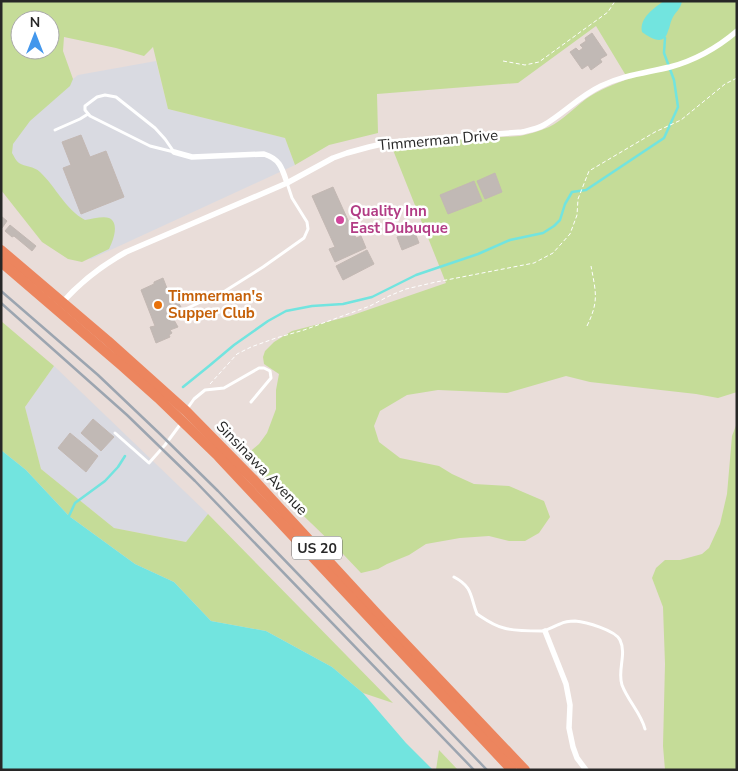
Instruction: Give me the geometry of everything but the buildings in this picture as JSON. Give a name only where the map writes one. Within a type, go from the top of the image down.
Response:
[{"type":"highway","name":"Sinsinawa Avenue","points":[[1,250],[247,486],[512,770]]},
{"type":"highway","name":"Sinsinawa Avenue","points":[[1,262],[60,306],[186,411],[253,479],[384,622],[525,770]]},
{"type":"street","name":"Timmerman Drive","points":[[60,306],[94,271],[126,252],[287,183],[333,158],[391,142],[522,132],[534,129],[544,125],[586,94],[613,80],[670,67],[696,58],[718,46],[737,31]]},
{"type":"street","points":[[174,152],[192,157],[264,154],[280,164],[287,183]]},
{"type":"street","points":[[545,631],[566,684],[570,705],[569,728],[573,747],[577,758],[586,770]]},
{"type":"lane","points":[[105,95],[116,97],[155,128],[174,152],[150,146],[90,116],[85,110],[85,106],[97,97],[105,95]]},
{"type":"lane","points":[[55,130],[88,114]]},
{"type":"lane","points":[[181,311],[225,291],[263,268],[304,238],[308,229],[307,222],[292,198],[287,183]]},
{"type":"lane","points":[[115,433],[149,464],[182,422],[186,411],[194,399],[205,390],[224,388],[259,368],[264,368],[270,371],[271,378],[251,402]]},
{"type":"lane","points":[[454,577],[464,582],[471,593],[477,614],[491,624],[506,629],[545,631],[560,624],[574,621],[591,624],[619,638],[622,648],[621,682],[645,729]]},
{"type":"path","points":[[504,61],[525,65],[539,62],[608,12],[614,1]]},
{"type":"path","points":[[205,390],[237,354],[251,347],[370,306],[406,289],[444,280],[534,264],[553,253],[570,234],[577,216],[578,200],[588,171],[655,132],[681,120],[725,84],[737,78]]},
{"type":"path","points":[[587,326],[596,304],[596,290],[590,266]]},
{"type":"shaded area","points":[[156,61],[168,109],[285,138],[295,165],[91,259],[65,247],[1,136],[78,75]]},
{"type":"shaded area","points":[[54,366],[208,514],[187,542],[114,528],[41,469],[25,407]]},
{"type":"green space","points":[[1,1],[737,1],[737,392],[718,398],[590,382],[566,376],[507,393],[438,390],[407,395],[380,411],[374,426],[379,442],[400,458],[439,466],[474,484],[509,486],[544,501],[550,517],[539,533],[525,541],[509,541],[489,536],[460,538],[426,544],[409,555],[378,569],[361,573],[247,461],[246,455],[259,444],[267,433],[276,409],[276,390],[279,374],[264,364],[263,357],[265,351],[274,342],[292,331],[350,316],[446,283],[391,145],[520,136],[549,127],[591,96],[628,79],[596,26],[518,83],[377,94],[378,133],[329,145],[295,165],[285,138],[168,109],[153,47],[144,56],[64,37],[63,51],[73,79],[70,86],[30,121],[13,144],[12,153],[19,163],[40,172],[66,204],[78,215],[85,220],[109,218],[114,224],[115,232],[109,249],[82,262],[68,259],[42,242],[1,190]]},
{"type":"green space","points":[[1,321],[54,366],[25,407],[41,469],[114,528],[186,542],[208,514],[393,703],[363,693],[332,667],[266,631],[211,621],[174,582],[135,564],[69,516],[26,470],[1,450]]},
{"type":"green space","points":[[737,423],[737,770],[665,770],[663,746],[665,664],[663,607],[652,578],[656,568],[665,560],[680,560],[702,554],[709,548],[720,524],[727,494],[732,436]]},
{"type":"green space","points":[[439,750],[458,770],[436,770]]},
{"type":"water","points":[[664,1],[682,1],[672,19],[666,36],[661,40],[657,40],[642,32],[642,27],[648,14]]},
{"type":"water","points":[[1,450],[26,470],[69,516],[135,564],[174,582],[211,621],[266,631],[332,667],[363,693],[406,743],[433,770],[1,770]]},
{"type":"waterway","points":[[183,387],[234,345],[286,311],[312,306],[343,304],[372,297],[416,275],[478,254],[510,240],[543,233],[554,226],[560,220],[565,204],[572,192],[586,190],[664,138],[678,107],[674,80],[664,53],[665,38]]},
{"type":"waterway","points":[[69,516],[75,503],[105,481],[125,456]]},
{"type":"railway","points":[[1,291],[98,375],[218,491],[487,770]]},
{"type":"railway","points":[[1,303],[127,415],[195,481],[474,770]]},
{"type":"place","name":"Quality Inn East Dubuque","points":[[340,220]]},
{"type":"place","name":"Timmerman's Supper Club","points":[[158,305]]}]
